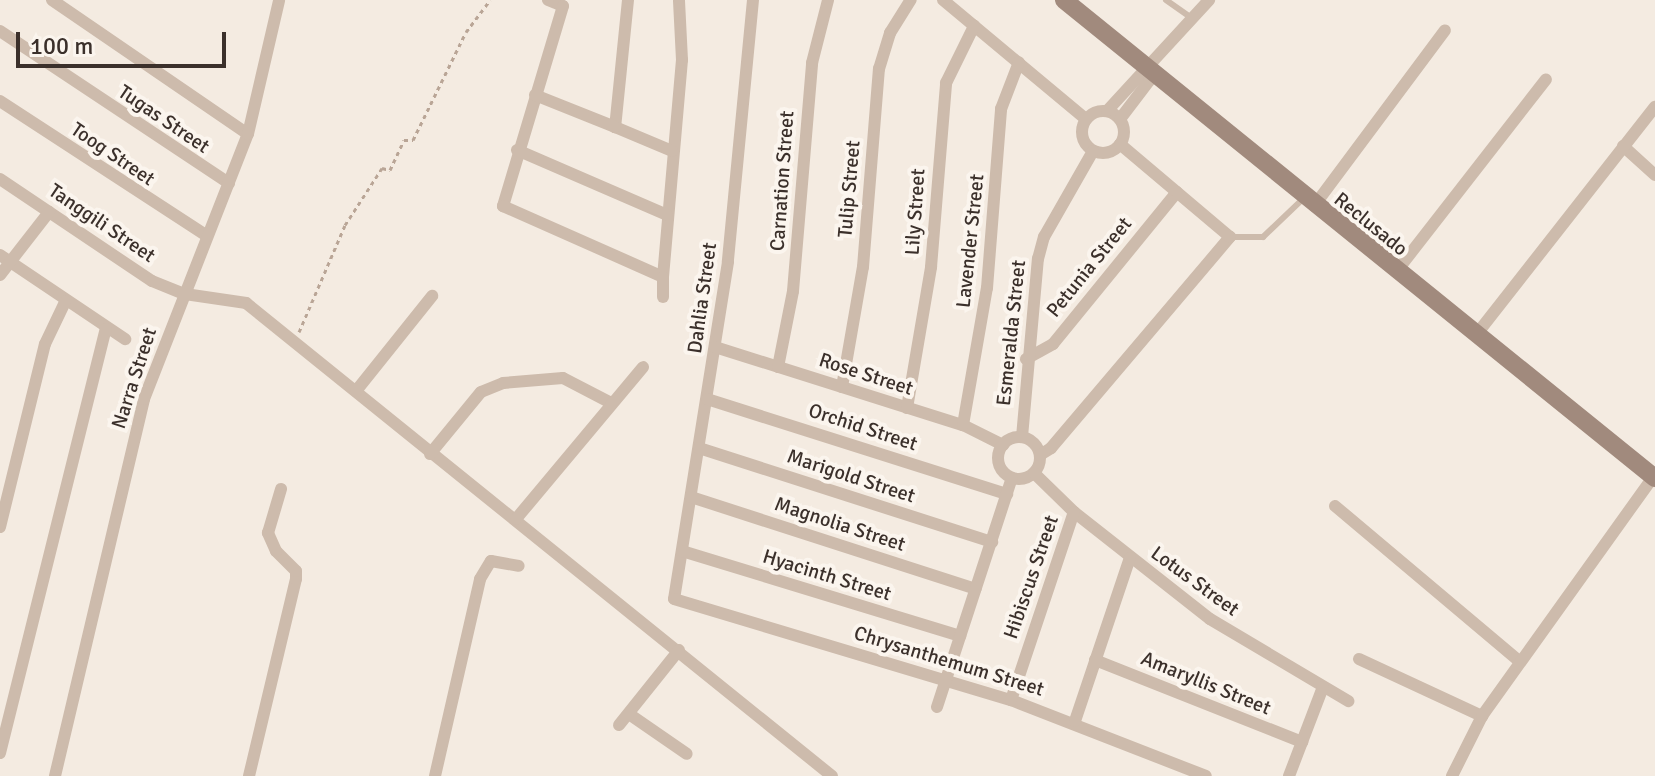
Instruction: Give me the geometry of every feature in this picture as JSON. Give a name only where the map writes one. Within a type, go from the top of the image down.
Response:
[{"type":"street","points":[[52,0],[248,134]]},
{"type":"street","points":[[548,0],[564,3],[503,198],[506,211],[663,277]]},
{"type":"street","points":[[615,127],[628,0]]},
{"type":"street","points":[[663,297],[672,151],[682,60],[679,0]]},
{"type":"street","name":"Dahlia Street","points":[[674,599],[715,347],[753,0]]},
{"type":"street","name":"Carnation Street","points":[[778,367],[793,291],[812,63],[828,0]]},
{"type":"street","name":"Tulip Street","points":[[842,387],[863,267],[879,69],[890,33],[911,0]]},
{"type":"street","points":[[943,0],[1086,119]]},
{"type":"street","name":"Reclusado","points":[[1064,0],[1309,202],[1654,477]]},
{"type":"street","points":[[1120,119],[1149,81],[1150,70],[1209,0]]},
{"type":"street","name":"Narra Street","points":[[55,776],[144,399],[248,134],[279,1]]},
{"type":"street","name":"Lily Street","points":[[907,408],[931,267],[946,83],[974,26]]},
{"type":"street","points":[[1309,202],[1445,30]]},
{"type":"street","name":"Tugas Street","points":[[0,31],[194,165],[229,183]]},
{"type":"street","name":"Lavender Street","points":[[963,425],[987,288],[1001,109],[1019,62]]},
{"type":"street","points":[[1086,119],[1107,111],[1138,73],[1150,70]]},
{"type":"street","points":[[1396,272],[1546,79]]},
{"type":"street","points":[[535,95],[672,151]]},
{"type":"street","name":"Toog Street","points":[[0,101],[207,236]]},
{"type":"street","points":[[1476,335],[1655,107]]},
{"type":"street","points":[[1086,119],[1082,133],[1093,151],[1108,153],[1120,144],[1124,132],[1120,119],[1107,111]]},
{"type":"street","points":[[1012,478],[1034,473],[1040,455],[1051,448],[1230,237],[1120,144]]},
{"type":"street","points":[[1623,146],[1655,175]]},
{"type":"street","points":[[517,150],[667,215]]},
{"type":"street","name":"Esmeralda Street","points":[[1022,437],[1026,359],[1044,237],[1093,151]]},
{"type":"street","name":"Tanggili Street","points":[[0,179],[135,273],[185,294],[246,303],[832,776]]},
{"type":"street","name":"Petunia Street","points":[[1026,359],[1053,344],[1177,192]]},
{"type":"street","points":[[0,275],[4,258],[49,212]]},
{"type":"street","points":[[4,258],[65,302],[125,339]]},
{"type":"street","points":[[356,391],[432,296]]},
{"type":"street","points":[[0,527],[45,344],[65,302]]},
{"type":"street","points":[[0,753],[106,329]]},
{"type":"street","name":"Rose Street","points":[[715,347],[963,425],[1003,445]]},
{"type":"street","points":[[516,519],[643,367]]},
{"type":"street","points":[[430,454],[481,392],[503,383],[563,378],[611,403]]},
{"type":"street","name":"Orchid Street","points":[[707,399],[1007,494]]},
{"type":"street","points":[[1012,478],[1000,468],[1003,445],[1022,437],[1034,443],[1040,455]]},
{"type":"street","name":"Marigold Street","points":[[699,448],[992,542]]},
{"type":"street","name":"Lotus Street","points":[[1034,473],[1074,512],[1210,619],[1348,701]]},
{"type":"street","points":[[1469,776],[1454,773],[1482,716],[1654,477]]},
{"type":"street","points":[[937,707],[1012,478]]},
{"type":"street","points":[[249,776],[296,579],[296,571],[276,551],[268,533],[281,489]]},
{"type":"street","name":"Magnolia Street","points":[[691,497],[976,589]]},
{"type":"street","points":[[1335,506],[1520,662]]},
{"type":"street","name":"Hibiscus Street","points":[[1011,700],[1074,512]]},
{"type":"street","name":"Hyacinth Street","points":[[682,551],[960,636]]},
{"type":"street","points":[[1075,721],[1130,558]]},
{"type":"street","points":[[435,776],[480,579],[491,561],[519,566]]},
{"type":"street","name":"Chrysanthemum Street","points":[[674,599],[1075,721],[1206,776]]},
{"type":"street","points":[[619,725],[679,650]]},
{"type":"street","points":[[1359,659],[1482,716]]},
{"type":"street","name":"Amaryllis Street","points":[[1095,660],[1302,742]]},
{"type":"street","points":[[1289,776],[1323,687]]},
{"type":"street","points":[[629,714],[687,754]]},
{"type":"lane","points":[[1166,0],[1193,19]]},
{"type":"lane","points":[[1230,237],[1263,237],[1309,202]]},
{"type":"path","points":[[295,340],[345,225],[382,168],[390,170],[404,140],[413,140],[466,32],[490,0]]}]
